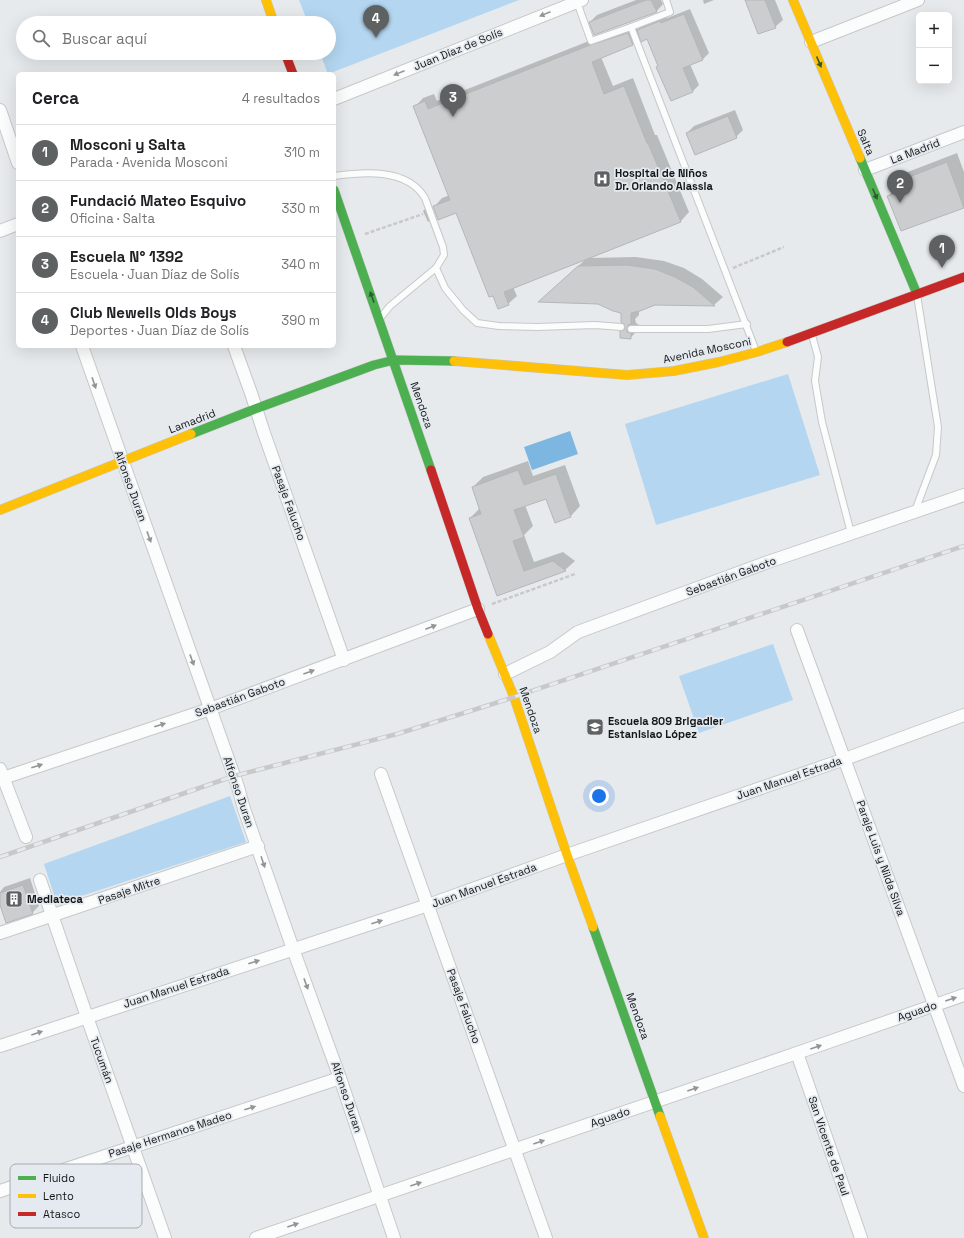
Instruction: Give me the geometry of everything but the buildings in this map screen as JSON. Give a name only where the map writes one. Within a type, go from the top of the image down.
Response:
[{"type":"street","points":[[266,0],[272,16]]},
{"type":"street","name":"Salta","points":[[793,0],[917,294]]},
{"type":"street","points":[[811,42],[918,0]]},
{"type":"street","name":"Juan Díaz de Solís","points":[[336,98],[578,1]]},
{"type":"street","points":[[288,60],[292,72]]},
{"type":"street","points":[[0,110],[16,157]]},
{"type":"street","name":"La Madrid","points":[[865,170],[964,132]]},
{"type":"street","name":"Mendoza","points":[[336,196],[380,318],[478,609],[505,674],[567,855],[704,1238]]},
{"type":"street","points":[[0,231],[16,225]]},
{"type":"street","name":"Avenida Mosconi","points":[[394,360],[455,361],[627,375],[674,371],[719,362],[757,352],[812,334],[964,277]]},
{"type":"street","name":"Alfonso Duran","points":[[83,348],[238,787],[293,949],[340,1078],[394,1238]]},
{"type":"street","name":"Pasaje Falucho","points":[[235,348],[344,660]]},
{"type":"street","name":"Lamadrid","points":[[0,510],[255,409],[374,365],[394,360]]},
{"type":"street","name":"Sebastián Gaboto","points":[[505,674],[550,652],[578,632],[668,598],[851,533],[964,495]]},
{"type":"street","name":"Sebastián Gaboto","points":[[1,775],[210,709],[478,609]]},
{"type":"street","name":"Paraje Luis y Nilda Silva","points":[[797,630],[964,1086]]},
{"type":"street","name":"Juan Manuel Estrada","points":[[0,1046],[428,905],[567,855],[845,759],[964,715]]},
{"type":"street","name":"Pasaje Falucho","points":[[381,774],[546,1238]]},
{"type":"street","points":[[1,775],[26,837]]},
{"type":"street","name":"Pasaje Mitre","points":[[0,933],[258,846]]},
{"type":"street","name":"Tucumán","points":[[40,880],[140,1164]]},
{"type":"street","name":"Aguado","points":[[256,1238],[964,995]]},
{"type":"street","name":"San Vicente de Paul","points":[[797,1053],[861,1238]]},
{"type":"street","name":"Pasaje Hermanos Madeo","points":[[82,1164],[340,1078]]},
{"type":"street","name":"Tucumán","points":[[142,1170],[166,1238]]},
{"type":"street","name":"Pasaje Hermanos Madeo","points":[[0,1191],[10,1188]]},
{"type":"lane","points":[[578,1],[591,41],[670,12],[666,0]]},
{"type":"lane","points":[[631,27],[757,352]]},
{"type":"lane","points":[[336,176],[358,173],[382,174],[409,182],[422,192],[443,247],[444,255],[436,268],[390,306],[380,318]]},
{"type":"lane","points":[[436,268],[446,288],[463,310],[477,323],[499,326],[537,327],[595,325],[620,327]]},
{"type":"lane","points":[[915,511],[936,455],[938,427],[917,294]]},
{"type":"lane","points":[[631,328],[708,329],[746,324]]},
{"type":"lane","points":[[812,334],[818,357],[815,381],[822,422],[851,533]]},
{"type":"path","points":[[351,238],[424,214]]},
{"type":"path","points":[[725,271],[784,247]]},
{"type":"path","points":[[478,609],[575,574]]},
{"type":"shaded area","points":[[299,0],[519,0],[333,72],[327,72],[323,60],[336,60],[336,16],[305,16]]},
{"type":"shaded area","points":[[788,374],[820,475],[656,525],[625,424]]},
{"type":"shaded area","points":[[570,431],[578,454],[532,470],[524,447]]},
{"type":"shaded area","points":[[773,644],[793,700],[699,733],[679,676]]},
{"type":"shaded area","points":[[230,796],[246,842],[57,904],[44,864]]},
{"type":"railway","points":[[0,857],[234,776],[397,734],[502,701],[964,546]]},
{"type":"traffic: fast","points":[[860,158],[917,294]]},
{"type":"traffic: fast","points":[[336,196],[431,470]]},
{"type":"traffic: fast","points":[[191,434],[374,365],[394,360],[454,361]]},
{"type":"traffic: fast","points":[[593,927],[660,1116]]},
{"type":"traffic: slow","points":[[266,0],[272,16]]},
{"type":"traffic: slow","points":[[793,0],[860,158]]},
{"type":"traffic: slow","points":[[454,361],[627,375],[674,371],[719,362],[787,342]]},
{"type":"traffic: slow","points":[[0,510],[191,434]]},
{"type":"traffic: slow","points":[[488,634],[514,697],[567,855],[593,927]]},
{"type":"traffic: slow","points":[[660,1116],[704,1238]]},
{"type":"traffic: jam","points":[[288,60],[292,72]]},
{"type":"traffic: jam","points":[[787,342],[964,277]]},
{"type":"traffic: jam","points":[[431,470],[478,609],[488,634]]},
{"type":"place","name":"Club Newells Olds Boys","points":[[376,38]]},
{"type":"place","name":"Escuela N° 1392","points":[[453,117]]},
{"type":"place","name":"Hospital de Niños Dr. Orlando Alassia","points":[[602,179]]},
{"type":"place","name":"Fundació Mateo Esquivo","points":[[900,203]]},
{"type":"place","name":"Mosconi y Salta","points":[[942,268]]},
{"type":"place","name":"Escuela 809 Brigadier Estanislao López","points":[[595,727]]},
{"type":"place","name":"Mediateca","points":[[14,899]]}]
